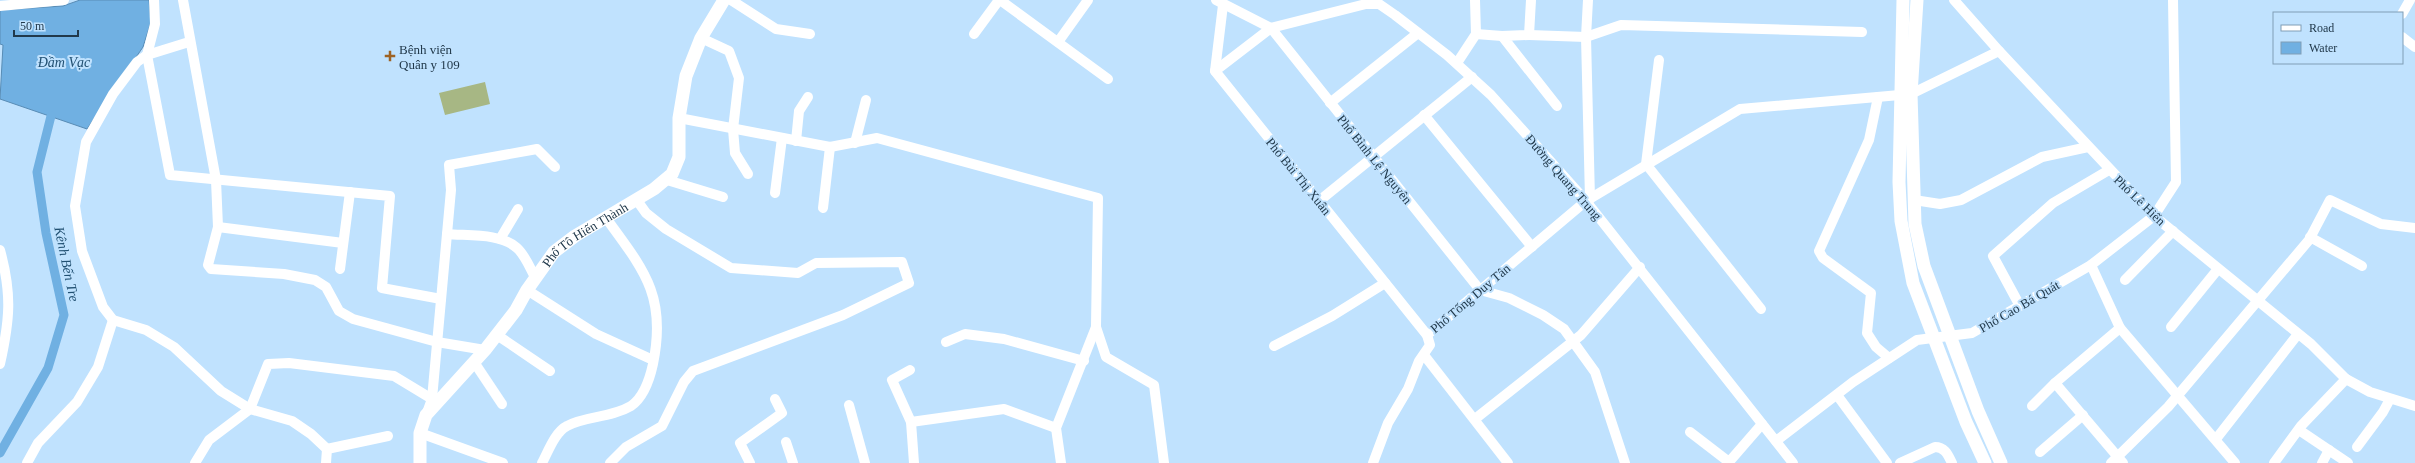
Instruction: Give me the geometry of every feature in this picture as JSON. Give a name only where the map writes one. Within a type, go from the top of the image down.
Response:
[{"type":"street","points":[[0,6],[64,0]]},
{"type":"street","points":[[154,0],[155,24],[148,55],[168,171],[173,177],[390,196],[382,288],[441,300]]},
{"type":"street","points":[[183,0],[189,42],[216,180],[218,227],[208,265],[211,269],[284,274],[314,280],[326,286],[338,311],[344,315],[437,342],[484,350]]},
{"type":"street","name":"Phố Tô Hiến Thành","points":[[420,463],[420,433],[426,415],[497,335],[516,310],[535,277],[554,252],[667,180],[672,174],[679,157],[679,118],[686,76],[701,38],[724,0]]},
{"type":"street","points":[[731,0],[776,29],[810,34]]},
{"type":"street","points":[[974,34],[1000,0],[1108,79]]},
{"type":"street","points":[[1058,42],[1088,0]]},
{"type":"street","points":[[1457,63],[1476,34],[1476,0]]},
{"type":"street","points":[[1529,35],[1531,0]]},
{"type":"street","points":[[1588,0],[1586,37],[1588,200]]},
{"type":"street","points":[[1903,0],[1915,224],[1924,266],[1950,336],[2001,463]]},
{"type":"street","points":[[1916,0],[1899,182],[1901,221],[1913,282],[1936,338],[1966,422],[1985,463]]},
{"type":"street","name":"Phố Lê Hiến","points":[[1954,0],[1999,51],[2154,216],[2257,302],[2298,334],[2346,379],[2370,392],[2415,406]]},
{"type":"street","name":"Phố Cao Bá Quát","points":[[1776,441],[1853,382],[1917,340],[1972,333],[2091,265],[2154,216],[2176,182],[2173,0]]},
{"type":"street","points":[[2403,12],[2410,0]]},
{"type":"street","points":[[1220,2],[1271,28],[1215,71],[1220,2]]},
{"type":"street","name":"Đường Quang Trung","points":[[1271,28],[1366,4],[1379,4],[1457,63],[1491,95],[1588,200],[1793,463]]},
{"type":"street","points":[[1476,34],[1502,36],[1529,35],[1586,37],[1621,25],[1862,32]]},
{"type":"street","name":"Phố Bình Lệ Nguyên","points":[[1271,28],[1480,290]]},
{"type":"street","points":[[1330,103],[1418,33]]},
{"type":"street","points":[[1502,36],[1557,106]]},
{"type":"street","points":[[701,38],[729,51],[739,78],[733,129],[735,153],[748,174]]},
{"type":"street","points":[[2403,38],[2415,47]]},
{"type":"street","points":[[189,42],[148,55],[136,62],[113,94],[86,142],[76,206],[82,251],[103,307],[113,320],[146,330],[174,347],[221,391],[250,409],[292,421],[311,434],[327,449]]},
{"type":"street","points":[[1907,94],[1999,51]]},
{"type":"street","points":[[1659,60],[1646,164],[1761,309]]},
{"type":"street","name":"Phố Bùi Thị Xuân","points":[[1215,71],[1427,335]]},
{"type":"street","points":[[1319,201],[1424,114],[1472,77]]},
{"type":"street","name":"Phố Tống Duy Tân","points":[[1373,463],[1388,423],[1408,389],[1419,361],[1430,345],[1427,335],[1588,200],[1740,109],[1907,94]]},
{"type":"street","points":[[796,141],[799,111],[808,97]]},
{"type":"street","points":[[1878,97],[1869,140],[1819,250],[1823,258],[1871,293],[1867,333],[1876,347],[1889,358]]},
{"type":"street","points":[[855,143],[866,100]]},
{"type":"street","points":[[1424,114],[1532,247]]},
{"type":"street","points":[[679,118],[830,147],[877,138],[1098,198],[1096,327],[1090,346],[1056,428],[1061,463]]},
{"type":"street","points":[[775,194],[782,138]]},
{"type":"street","points":[[1914,200],[1940,204],[1961,200],[2042,157],[2088,146]]},
{"type":"street","points":[[823,208],[830,147]]},
{"type":"street","points":[[426,415],[432,399],[451,190],[449,165],[537,149],[555,167]]},
{"type":"street","points":[[2020,306],[1993,256],[2053,203],[2110,170]]},
{"type":"street","points":[[667,180],[723,197]]},
{"type":"street","points":[[340,269],[350,192]]},
{"type":"street","points":[[610,463],[626,447],[662,426],[684,382],[693,371],[843,315],[909,282],[902,262],[816,263],[798,273],[730,268],[666,229],[646,213],[636,199]]},
{"type":"street","points":[[2055,383],[2083,415],[2117,461],[2177,396],[2257,302],[2310,237],[2330,200],[2381,224],[2415,228]]},
{"type":"street","points":[[500,239],[518,209]]},
{"type":"street","points":[[542,463],[559,433],[567,426],[608,415],[632,405],[641,395],[650,377],[658,339],[656,302],[649,281],[606,218]]},
{"type":"street","points":[[218,227],[343,243]]},
{"type":"street","points":[[2125,280],[2173,232]]},
{"type":"street","points":[[447,234],[500,239],[519,249],[535,277]]},
{"type":"street","points":[[2310,237],[2362,266]]},
{"type":"street","points":[[0,250],[8,279],[9,326],[0,364]]},
{"type":"street","points":[[2091,265],[2120,328],[2235,463]]},
{"type":"street","points":[[1475,419],[1581,335],[1640,267]]},
{"type":"street","points":[[2170,327],[2218,269]]},
{"type":"street","points":[[1274,346],[1332,316],[1385,283]]},
{"type":"street","points":[[527,290],[596,334],[653,360]]},
{"type":"street","points":[[1480,290],[1509,298],[1543,315],[1564,329],[1595,372],[1625,463]]},
{"type":"street","points":[[27,463],[38,443],[77,402],[98,367],[113,320]]},
{"type":"street","points":[[1096,327],[1106,356]]},
{"type":"street","points":[[2032,406],[2055,383],[2120,328]]},
{"type":"street","points":[[946,342],[965,334],[1004,339],[1084,361]]},
{"type":"street","points":[[2216,439],[2298,334]]},
{"type":"street","points":[[497,335],[550,371]]},
{"type":"street","points":[[1090,346],[1154,385],[1164,463]]},
{"type":"street","points":[[1424,355],[1508,463]]},
{"type":"street","points":[[474,362],[502,404]]},
{"type":"street","points":[[196,463],[209,440],[250,409],[268,364],[289,363],[394,376],[432,399]]},
{"type":"street","points":[[910,370],[892,380],[911,422],[914,463]]},
{"type":"street","points":[[2274,463],[2299,430],[2346,379]]},
{"type":"street","points":[[1837,395],[1887,463]]},
{"type":"street","points":[[750,463],[740,443],[782,413],[775,399]]},
{"type":"street","points":[[2357,447],[2383,412],[2390,399]]},
{"type":"street","points":[[849,405],[865,463]]},
{"type":"street","points":[[911,422],[1004,409],[1056,428]]},
{"type":"street","points":[[2040,452],[2083,415]]},
{"type":"street","points":[[1690,432],[1729,462],[1762,424]]},
{"type":"street","points":[[2299,430],[2348,463]]},
{"type":"street","points":[[420,433],[503,463]]},
{"type":"street","points":[[327,449],[388,436]]},
{"type":"street","points":[[786,442],[792,463]]},
{"type":"street","points":[[1900,463],[1935,447],[1940,447],[1947,453],[1952,463]]},
{"type":"street","points":[[326,463],[327,449]]},
{"type":"street","points":[[2322,463],[2329,450]]},
{"type":"green space","points":[[485,82],[490,104],[445,115],[439,93]]},
{"type":"water","name":"Đầm Vạc","points":[[80,0],[149,0],[151,22],[143,47],[87,129],[0,99],[3,45],[0,44],[0,10],[63,6]]},
{"type":"waterway","name":"Kênh Bến Tre","points":[[0,453],[48,368],[64,315],[46,233],[37,172],[51,116]]},
{"type":"place","name":"Bệnh viện Quân y 109","points":[[390,56]]}]
